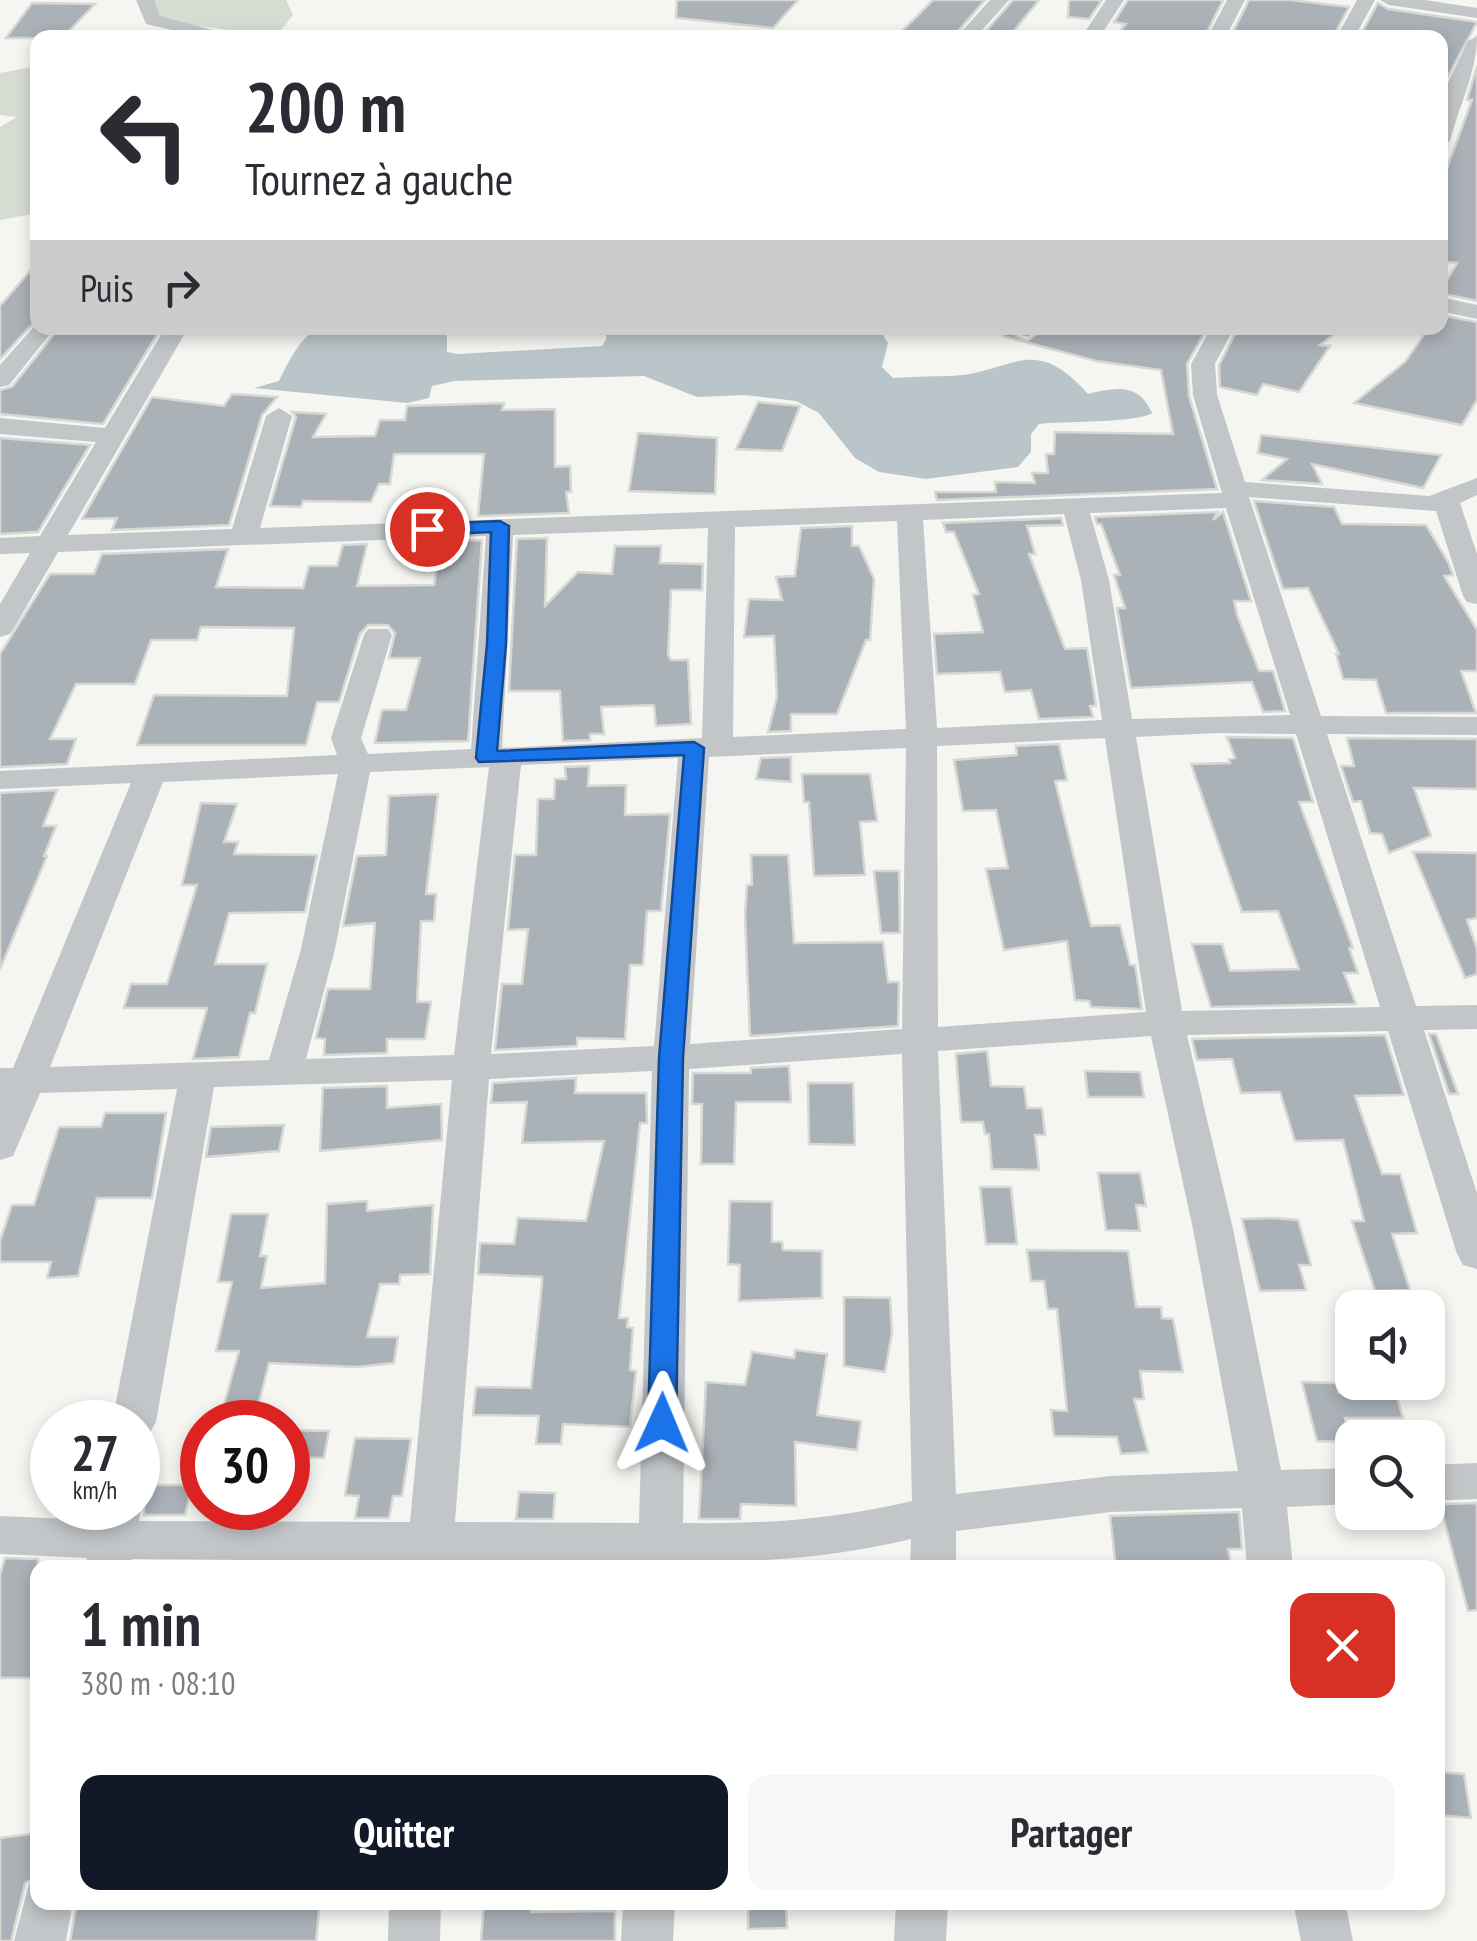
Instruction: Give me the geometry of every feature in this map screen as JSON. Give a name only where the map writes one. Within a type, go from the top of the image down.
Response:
[{"type":"street","points":[[144,0],[152,20],[198,30]]},
{"type":"street","points":[[972,30],[1000,0]]},
{"type":"street","points":[[1095,30],[1114,0]]},
{"type":"street","points":[[1220,30],[1236,0]]},
{"type":"street","points":[[1349,30],[1366,0]]},
{"type":"street","points":[[1389,0],[1477,13]]},
{"type":"street","points":[[1448,112],[1477,41]]},
{"type":"street","points":[[1448,306],[1477,312]]},
{"type":"street","points":[[0,380],[37,335]]},
{"type":"street","points":[[0,628],[172,335]]},
{"type":"street","points":[[1218,335],[1202,364],[1205,395],[1477,1254]]},
{"type":"street","points":[[244,536],[278,416]]},
{"type":"street","points":[[0,426],[110,436]]},
{"type":"street","points":[[0,546],[1075,506],[1236,495],[1266,489],[1420,504],[1477,486]]},
{"type":"street","points":[[1446,498],[1477,596]]},
{"type":"street","points":[[1075,506],[1095,580],[1166,1022],[1213,1229],[1263,1488],[1269,1560]]},
{"type":"street","points":[[909,511],[918,587],[920,1042],[933,1560]]},
{"type":"street","points":[[660,1554],[671,1058],[706,748],[722,517]]},
{"type":"street","points":[[430,1555],[496,757],[500,526]]},
{"type":"street","points":[[284,1072],[318,948],[356,764],[346,738],[378,635]]},
{"type":"street","points":[[0,780],[1118,729],[1477,726]]},
{"type":"street","points":[[0,1146],[14,1080],[151,773]]},
{"type":"street","points":[[14,1080],[671,1058],[1166,1022],[1477,1017]]},
{"type":"street","points":[[138,1400],[198,1075]]},
{"type":"street","points":[[1445,1482],[1477,1481]]},
{"type":"street","points":[[0,1535],[430,1555],[660,1554],[806,1541],[934,1516],[1111,1494],[1335,1486]]},
{"type":"street","points":[[40,1941],[46,1910]]},
{"type":"street","points":[[414,1941],[415,1910]]},
{"type":"street","points":[[647,1941],[649,1910]]},
{"type":"street","points":[[920,1941],[922,1910]]},
{"type":"street","points":[[1321,1910],[1327,1941]]},
{"type":"shaded area","points":[[154,0],[286,0],[293,15],[281,30],[230,30],[154,20]]},
{"type":"shaded area","points":[[30,67],[30,214],[0,220],[0,127],[17,117],[0,115],[0,73]]},
{"type":"shaded area","points":[[309,335],[447,335],[447,352],[457,354],[602,346],[606,335],[883,335],[888,343],[882,367],[893,378],[971,374],[1036,360],[1069,375],[1088,394],[1117,389],[1133,392],[1147,403],[1152,413],[1116,420],[1039,424],[1031,434],[1031,452],[1018,467],[926,479],[879,472],[855,458],[819,413],[796,401],[745,395],[697,397],[644,376],[454,381],[432,386],[429,398],[407,403],[254,388],[279,381]]},
{"type":"building","points":[[677,0],[798,0],[773,28],[676,18]]},
{"type":"building","points":[[933,0],[985,0],[959,30],[903,30]]},
{"type":"building","points":[[1013,0],[1039,0],[1015,30],[987,30]]},
{"type":"building","points":[[1069,0],[1102,0],[1089,19],[1068,17]]},
{"type":"building","points":[[1128,0],[1223,0],[1208,30],[1121,30],[1126,24],[1114,22]]},
{"type":"building","points":[[1249,0],[1349,7],[1336,30],[1234,30]]},
{"type":"building","points":[[32,3],[95,4],[70,30],[30,30],[30,38],[6,38]]},
{"type":"building","points":[[1378,3],[1388,9],[1477,22],[1448,76],[1448,30],[1363,30]]},
{"type":"building","points":[[1477,66],[1477,301],[1448,295],[1448,279],[1457,263],[1448,262],[1448,165],[1472,100],[1467,100]]},
{"type":"building","points":[[30,271],[30,327],[0,359],[0,306]]},
{"type":"building","points":[[1448,317],[1477,322],[1477,400],[1462,425],[1354,403],[1405,362],[1424,335],[1448,335]]},
{"type":"building","points":[[53,335],[157,335],[103,424],[0,414],[0,390],[12,387]]},
{"type":"building","points":[[1016,335],[1027,341],[1035,335],[1203,335],[1187,364],[1189,396],[1217,489],[937,500],[935,492],[996,492],[995,482],[1035,483],[1032,473],[1048,473],[1046,454],[1054,454],[1055,432],[1173,434],[1161,370],[1096,361],[1003,336]]},
{"type":"building","points":[[1234,335],[1333,335],[1320,345],[1330,346],[1299,392],[1263,384],[1257,395],[1220,387],[1219,365]]},
{"type":"building","points":[[232,394],[277,397],[262,415],[229,525],[112,530],[117,518],[82,519],[152,397],[224,406]]},
{"type":"building","points":[[758,402],[800,406],[782,451],[736,449]]},
{"type":"building","points":[[504,403],[502,410],[555,409],[555,467],[570,466],[571,492],[566,492],[569,513],[478,516],[484,454],[394,454],[390,484],[379,484],[371,502],[303,501],[301,507],[270,506],[296,417],[292,412],[326,414],[313,437],[375,436],[380,420],[405,420],[407,406]]},
{"type":"building","points":[[638,433],[717,438],[715,494],[629,491]]},
{"type":"building","points":[[1261,435],[1441,455],[1423,488],[1312,464],[1322,484],[1262,480],[1287,459],[1258,453]]},
{"type":"building","points":[[0,438],[90,445],[38,532],[0,534]]},
{"type":"building","points":[[1254,501],[1334,507],[1342,524],[1426,525],[1453,575],[1444,576],[1477,630],[1477,671],[1461,671],[1476,713],[1386,713],[1376,680],[1343,679],[1339,654],[1308,588],[1283,589]]},
{"type":"building","points":[[1218,512],[1213,520],[1223,512],[1251,601],[1234,601],[1237,615],[1259,671],[1273,671],[1285,711],[1263,712],[1252,682],[1131,688],[1117,608],[1125,608],[1114,575],[1120,575],[1095,517]]},
{"type":"building","points":[[1061,518],[1063,525],[1027,526],[1035,554],[1029,554],[1065,649],[1087,648],[1096,706],[1090,706],[1093,717],[1039,719],[1031,690],[1005,692],[1000,672],[937,674],[934,634],[983,632],[973,595],[979,594],[954,532],[946,532],[943,523]]},
{"type":"building","points":[[852,526],[852,546],[859,546],[874,579],[870,640],[866,640],[837,714],[791,714],[791,731],[768,732],[777,697],[774,636],[744,637],[749,599],[782,600],[776,577],[795,576],[801,528]]},
{"type":"building","points":[[547,538],[545,606],[578,572],[612,574],[615,546],[661,546],[660,563],[703,564],[702,590],[671,590],[668,655],[671,660],[688,660],[691,724],[656,726],[654,705],[601,707],[604,734],[590,734],[590,740],[563,741],[560,691],[509,691],[517,539]]},
{"type":"building","points":[[482,540],[468,741],[375,743],[382,710],[406,710],[420,658],[389,658],[395,633],[388,625],[368,625],[360,634],[339,702],[317,702],[306,745],[137,745],[154,695],[287,696],[294,628],[201,627],[197,640],[151,640],[135,684],[76,684],[50,739],[76,739],[67,764],[0,767],[0,654],[50,574],[94,574],[102,554],[228,549],[216,587],[303,588],[309,566],[337,566],[343,545],[367,544],[357,586],[434,585],[441,541]]},
{"type":"building","points":[[1227,737],[1293,738],[1313,802],[1299,802],[1353,948],[1349,948],[1358,973],[1344,973],[1356,1004],[1211,1007],[1192,944],[1222,944],[1230,971],[1299,969],[1278,911],[1242,912],[1191,764],[1230,763],[1229,759],[1235,758]]},
{"type":"building","points":[[1347,738],[1477,739],[1477,789],[1414,788],[1431,836],[1389,853],[1382,834],[1370,833],[1361,801],[1353,802],[1341,766],[1354,766]]},
{"type":"building","points":[[1059,744],[1067,780],[1055,781],[1091,926],[1120,925],[1130,965],[1135,965],[1142,1009],[1091,1007],[1089,1001],[1075,1000],[1067,941],[1004,950],[986,869],[1008,868],[996,810],[963,811],[954,760],[1017,755],[1016,746]]},
{"type":"building","points":[[791,757],[791,782],[756,779],[761,758]]},
{"type":"building","points":[[589,766],[588,786],[626,785],[625,815],[670,814],[661,911],[647,911],[643,965],[630,965],[625,1039],[577,1038],[577,1046],[495,1050],[502,984],[522,984],[528,929],[508,930],[515,855],[536,855],[538,799],[554,799],[555,779],[566,779],[565,767]]},
{"type":"building","points":[[802,774],[870,774],[877,821],[860,822],[865,875],[814,876],[809,802],[804,802]]},
{"type":"building","points":[[57,790],[43,826],[56,826],[47,856],[0,969],[0,793]]},
{"type":"building","points":[[438,794],[426,894],[436,894],[434,921],[421,921],[417,1002],[431,1002],[425,1039],[387,1039],[387,1053],[324,1055],[325,1039],[316,1038],[328,989],[370,989],[375,923],[343,926],[357,856],[386,855],[389,796]]},
{"type":"building","points":[[201,803],[237,804],[224,842],[238,842],[234,854],[317,855],[305,912],[229,913],[215,964],[267,964],[239,1057],[193,1059],[207,1008],[124,1008],[131,984],[167,984],[197,885],[182,885]]},
{"type":"building","points":[[1413,852],[1477,853],[1477,918],[1467,920],[1477,949],[1477,974],[1465,978]]},
{"type":"building","points":[[751,855],[788,855],[794,943],[883,942],[888,982],[899,982],[898,1026],[750,1036],[745,915],[747,885],[752,885]]},
{"type":"building","points":[[874,871],[899,871],[900,933],[881,933]]},
{"type":"building","points":[[1429,1034],[1436,1034],[1458,1094],[1449,1094]]},
{"type":"building","points":[[1385,1035],[1404,1095],[1355,1096],[1382,1174],[1400,1174],[1417,1233],[1392,1234],[1410,1290],[1375,1290],[1352,1221],[1364,1221],[1343,1140],[1295,1141],[1280,1092],[1241,1093],[1232,1059],[1197,1060],[1192,1039]]},
{"type":"building","points":[[987,1051],[991,1086],[1024,1087],[1027,1108],[1042,1108],[1045,1135],[1035,1135],[1039,1170],[992,1169],[989,1134],[985,1134],[983,1122],[961,1122],[956,1054]]},
{"type":"building","points":[[789,1066],[791,1102],[736,1102],[734,1164],[701,1164],[702,1104],[692,1104],[693,1073],[751,1073],[751,1068]]},
{"type":"building","points":[[1085,1071],[1140,1072],[1144,1097],[1088,1097]]},
{"type":"building","points":[[576,1078],[575,1093],[646,1093],[647,1123],[640,1123],[619,1318],[628,1318],[627,1327],[633,1328],[630,1370],[636,1371],[630,1427],[563,1424],[561,1444],[536,1444],[539,1416],[473,1415],[476,1387],[531,1388],[542,1284],[542,1277],[478,1274],[480,1243],[514,1244],[518,1218],[586,1221],[604,1141],[522,1143],[527,1102],[491,1103],[493,1083]]},
{"type":"building","points":[[808,1083],[853,1083],[855,1145],[809,1144]]},
{"type":"building","points":[[387,1086],[387,1108],[441,1104],[442,1140],[320,1151],[323,1088]]},
{"type":"building","points":[[105,1113],[166,1113],[152,1198],[97,1198],[78,1276],[47,1278],[51,1262],[0,1262],[0,1241],[12,1205],[34,1205],[59,1127],[101,1127]]},
{"type":"building","points":[[284,1125],[279,1151],[206,1157],[211,1127]]},
{"type":"building","points":[[1098,1173],[1140,1173],[1146,1206],[1136,1205],[1140,1231],[1106,1230]]},
{"type":"building","points":[[980,1187],[1011,1187],[1017,1244],[986,1244]]},
{"type":"building","points":[[367,1201],[367,1211],[433,1205],[430,1274],[400,1275],[399,1284],[380,1284],[367,1337],[398,1337],[394,1363],[356,1367],[269,1363],[260,1400],[225,1400],[239,1351],[216,1351],[232,1282],[218,1282],[231,1214],[268,1214],[260,1256],[267,1256],[261,1288],[325,1283],[327,1204]]},
{"type":"building","points":[[730,1201],[772,1202],[772,1242],[782,1242],[783,1250],[822,1251],[822,1298],[739,1301],[740,1265],[728,1264]]},
{"type":"building","points":[[1242,1219],[1298,1220],[1311,1265],[1299,1265],[1306,1290],[1260,1291]]},
{"type":"building","points":[[1027,1250],[1128,1251],[1136,1307],[1161,1307],[1162,1318],[1173,1319],[1183,1372],[1140,1371],[1144,1399],[1134,1399],[1148,1452],[1121,1454],[1117,1437],[1054,1436],[1051,1410],[1067,1411],[1057,1309],[1048,1309],[1044,1281],[1031,1281]]},
{"type":"building","points":[[844,1297],[890,1298],[892,1333],[885,1372],[844,1366]]},
{"type":"building","points":[[795,1350],[827,1354],[817,1415],[861,1421],[857,1450],[795,1442],[796,1506],[741,1504],[740,1519],[699,1519],[706,1382],[745,1385],[752,1352],[794,1358]]},
{"type":"building","points":[[1302,1382],[1335,1383],[1335,1400],[1398,1400],[1403,1418],[1335,1420],[1335,1442],[1317,1441]]},
{"type":"building","points":[[310,1431],[329,1431],[324,1458],[310,1458]]},
{"type":"building","points":[[355,1438],[411,1439],[402,1496],[393,1496],[389,1518],[355,1518],[359,1496],[345,1495]]},
{"type":"building","points":[[160,1485],[180,1485],[180,1515],[160,1515]]},
{"type":"building","points":[[519,1492],[555,1493],[553,1519],[516,1519]]},
{"type":"building","points":[[1477,1503],[1477,1610],[1468,1611],[1445,1523],[1445,1504]]},
{"type":"building","points":[[1239,1512],[1242,1549],[1228,1549],[1230,1560],[1115,1560],[1110,1516]]},
{"type":"building","points":[[5,1558],[38,1559],[30,1560],[30,1678],[0,1678],[0,1575]]},
{"type":"building","points":[[1445,1773],[1464,1774],[1471,1818],[1445,1816]]},
{"type":"building","points":[[30,1834],[30,1880],[25,1883],[11,1941],[0,1941],[0,1838]]},
{"type":"building","points":[[76,1910],[319,1910],[316,1941],[70,1941]]},
{"type":"building","points":[[483,1910],[615,1911],[615,1941],[481,1941]]},
{"type":"building","points":[[748,1910],[786,1910],[787,1928],[748,1929]]},
{"type":"route","points":[[427,529],[500,526],[496,644],[486,758],[694,748],[671,1058],[662,1423]]}]
